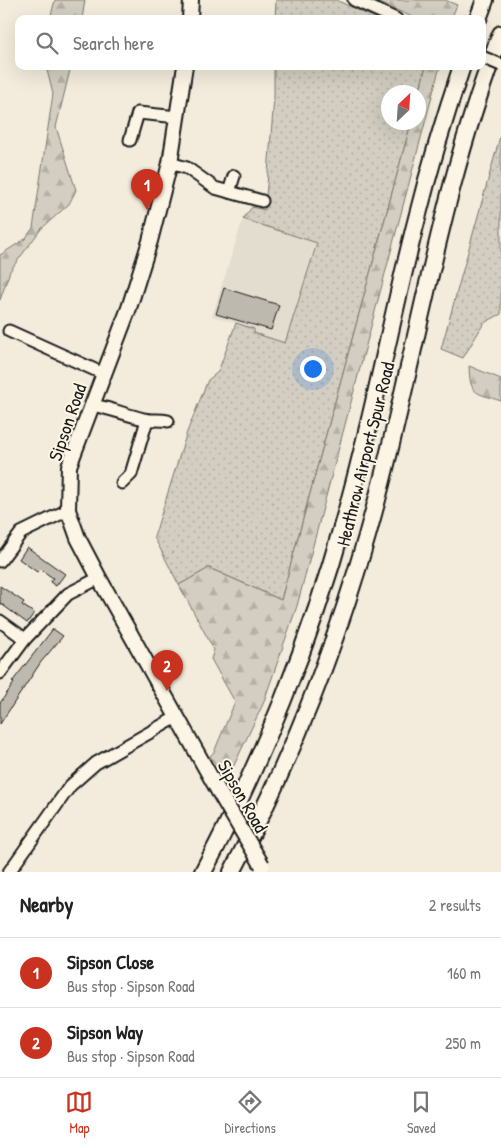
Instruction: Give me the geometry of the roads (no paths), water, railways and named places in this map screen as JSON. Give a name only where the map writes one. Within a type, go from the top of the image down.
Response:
[{"type":"highway","points":[[479,15],[485,0]]},
{"type":"highway","name":"Heathrow Airport Spur Road","points":[[232,872],[297,730],[327,657],[354,575],[379,493],[464,144],[501,34]]},
{"type":"highway","name":"Heathrow Airport Spur Road","points":[[202,872],[238,801],[281,703],[329,569],[369,430],[416,219],[438,137],[461,70]]},
{"type":"main road","points":[[190,15],[192,0]]},
{"type":"main road","name":"Sipson Road","points":[[184,70],[170,163],[145,258],[129,308],[69,466],[68,510],[78,538],[99,578],[264,869]]},
{"type":"street","points":[[354,0],[387,15]]},
{"type":"street","points":[[486,59],[501,66]]},
{"type":"street","points":[[130,140],[138,113],[178,117]]},
{"type":"street","points":[[170,163],[187,168],[214,188],[262,202]]},
{"type":"street","points":[[229,192],[234,176]]},
{"type":"street","points":[[9,330],[104,374]]},
{"type":"street","points":[[92,405],[116,409],[146,420],[168,420]]},
{"type":"street","points":[[122,483],[136,476],[146,420]]},
{"type":"street","points":[[0,561],[21,533],[68,510]]},
{"type":"street","points":[[0,673],[25,639],[68,594],[99,578]]},
{"type":"street","points":[[0,621],[25,639]]},
{"type":"street","points":[[9,872],[70,786],[96,763],[177,717]]},
{"type":"place","name":"Sipson Close","points":[[147,210]]},
{"type":"place","name":"Sipson Way","points":[[167,691]]}]
